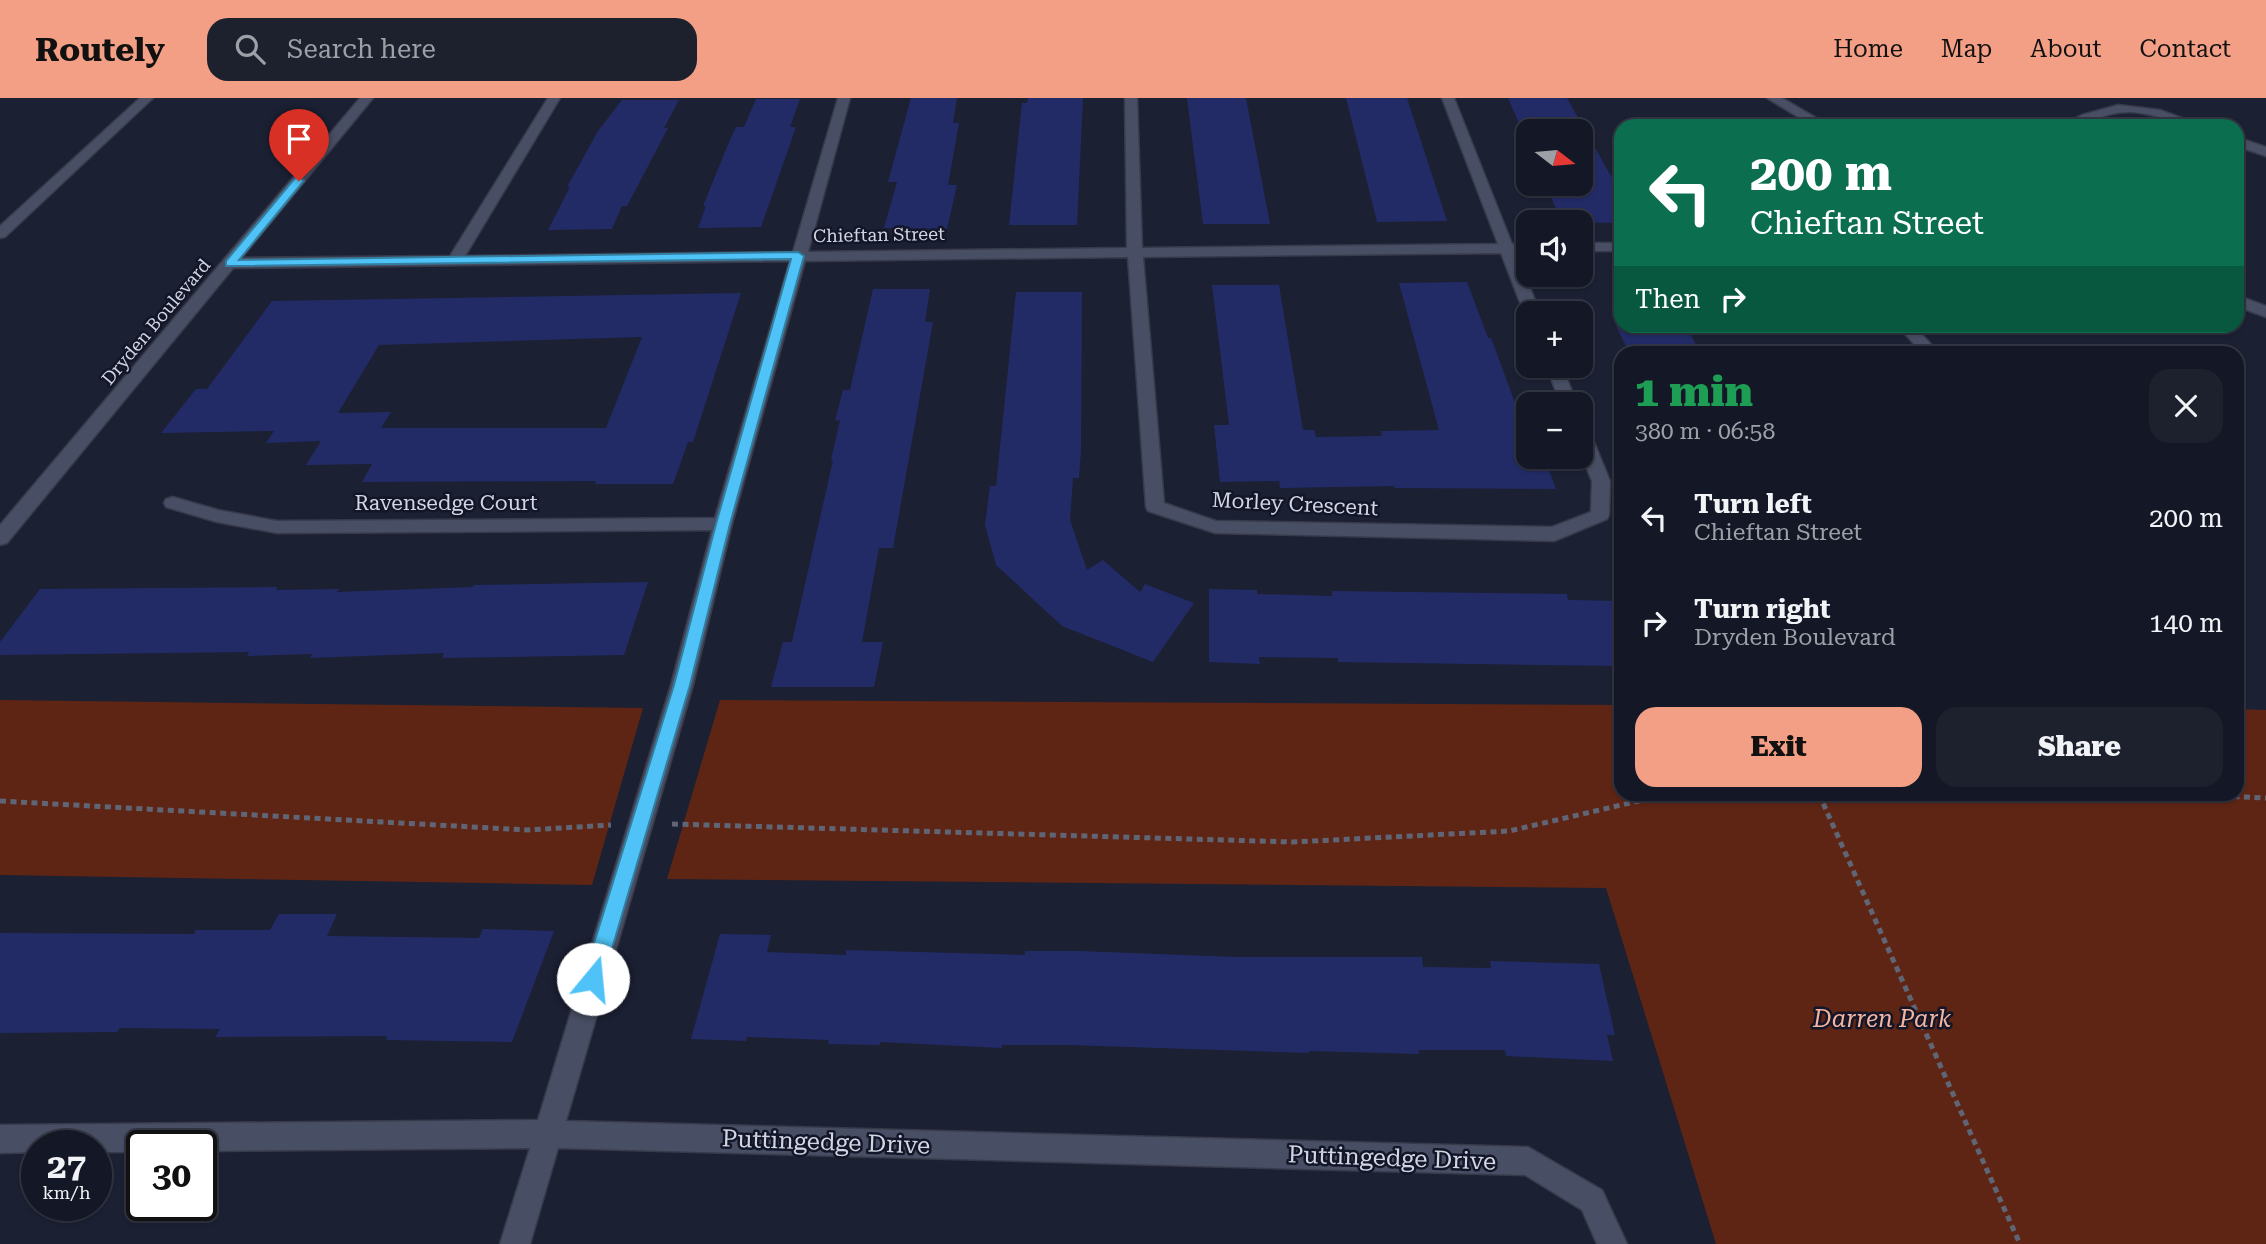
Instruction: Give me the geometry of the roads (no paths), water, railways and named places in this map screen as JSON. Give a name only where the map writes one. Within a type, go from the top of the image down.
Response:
[{"type":"street","points":[[0,234],[147,98]]},
{"type":"street","name":"Dryden Boulevard","points":[[0,538],[367,98]]},
{"type":"street","points":[[455,260],[554,98]]},
{"type":"street","points":[[515,1244],[682,685],[723,524],[844,98]]},
{"type":"street","points":[[1131,98],[1135,251]]},
{"type":"street","points":[[1448,98],[1527,301]]},
{"type":"street","points":[[1773,98],[1810,119]]},
{"type":"street","points":[[2083,119],[2129,106],[2154,110],[2178,119]]},
{"type":"street","points":[[2244,144],[2266,152]]},
{"type":"street","points":[[1593,247],[1614,247]]},
{"type":"street","name":"Chieftan Street","points":[[230,263],[1516,248]]},
{"type":"street","name":"Morley Crescent","points":[[1135,251],[1155,508],[1215,527],[1554,534],[1600,515],[1601,481],[1593,462]]},
{"type":"street","points":[[2244,303],[2266,312]]},
{"type":"street","points":[[1912,333],[1925,346]]},
{"type":"street","name":"Ravensedge Court","points":[[173,503],[217,516],[277,527],[723,524]]},
{"type":"street","name":"Puttingedge Drive","points":[[0,1139],[546,1134],[1528,1161],[1592,1200],[1612,1244]]},
{"type":"park label","name":"Darren Park","points":[[1882,1019]]}]
